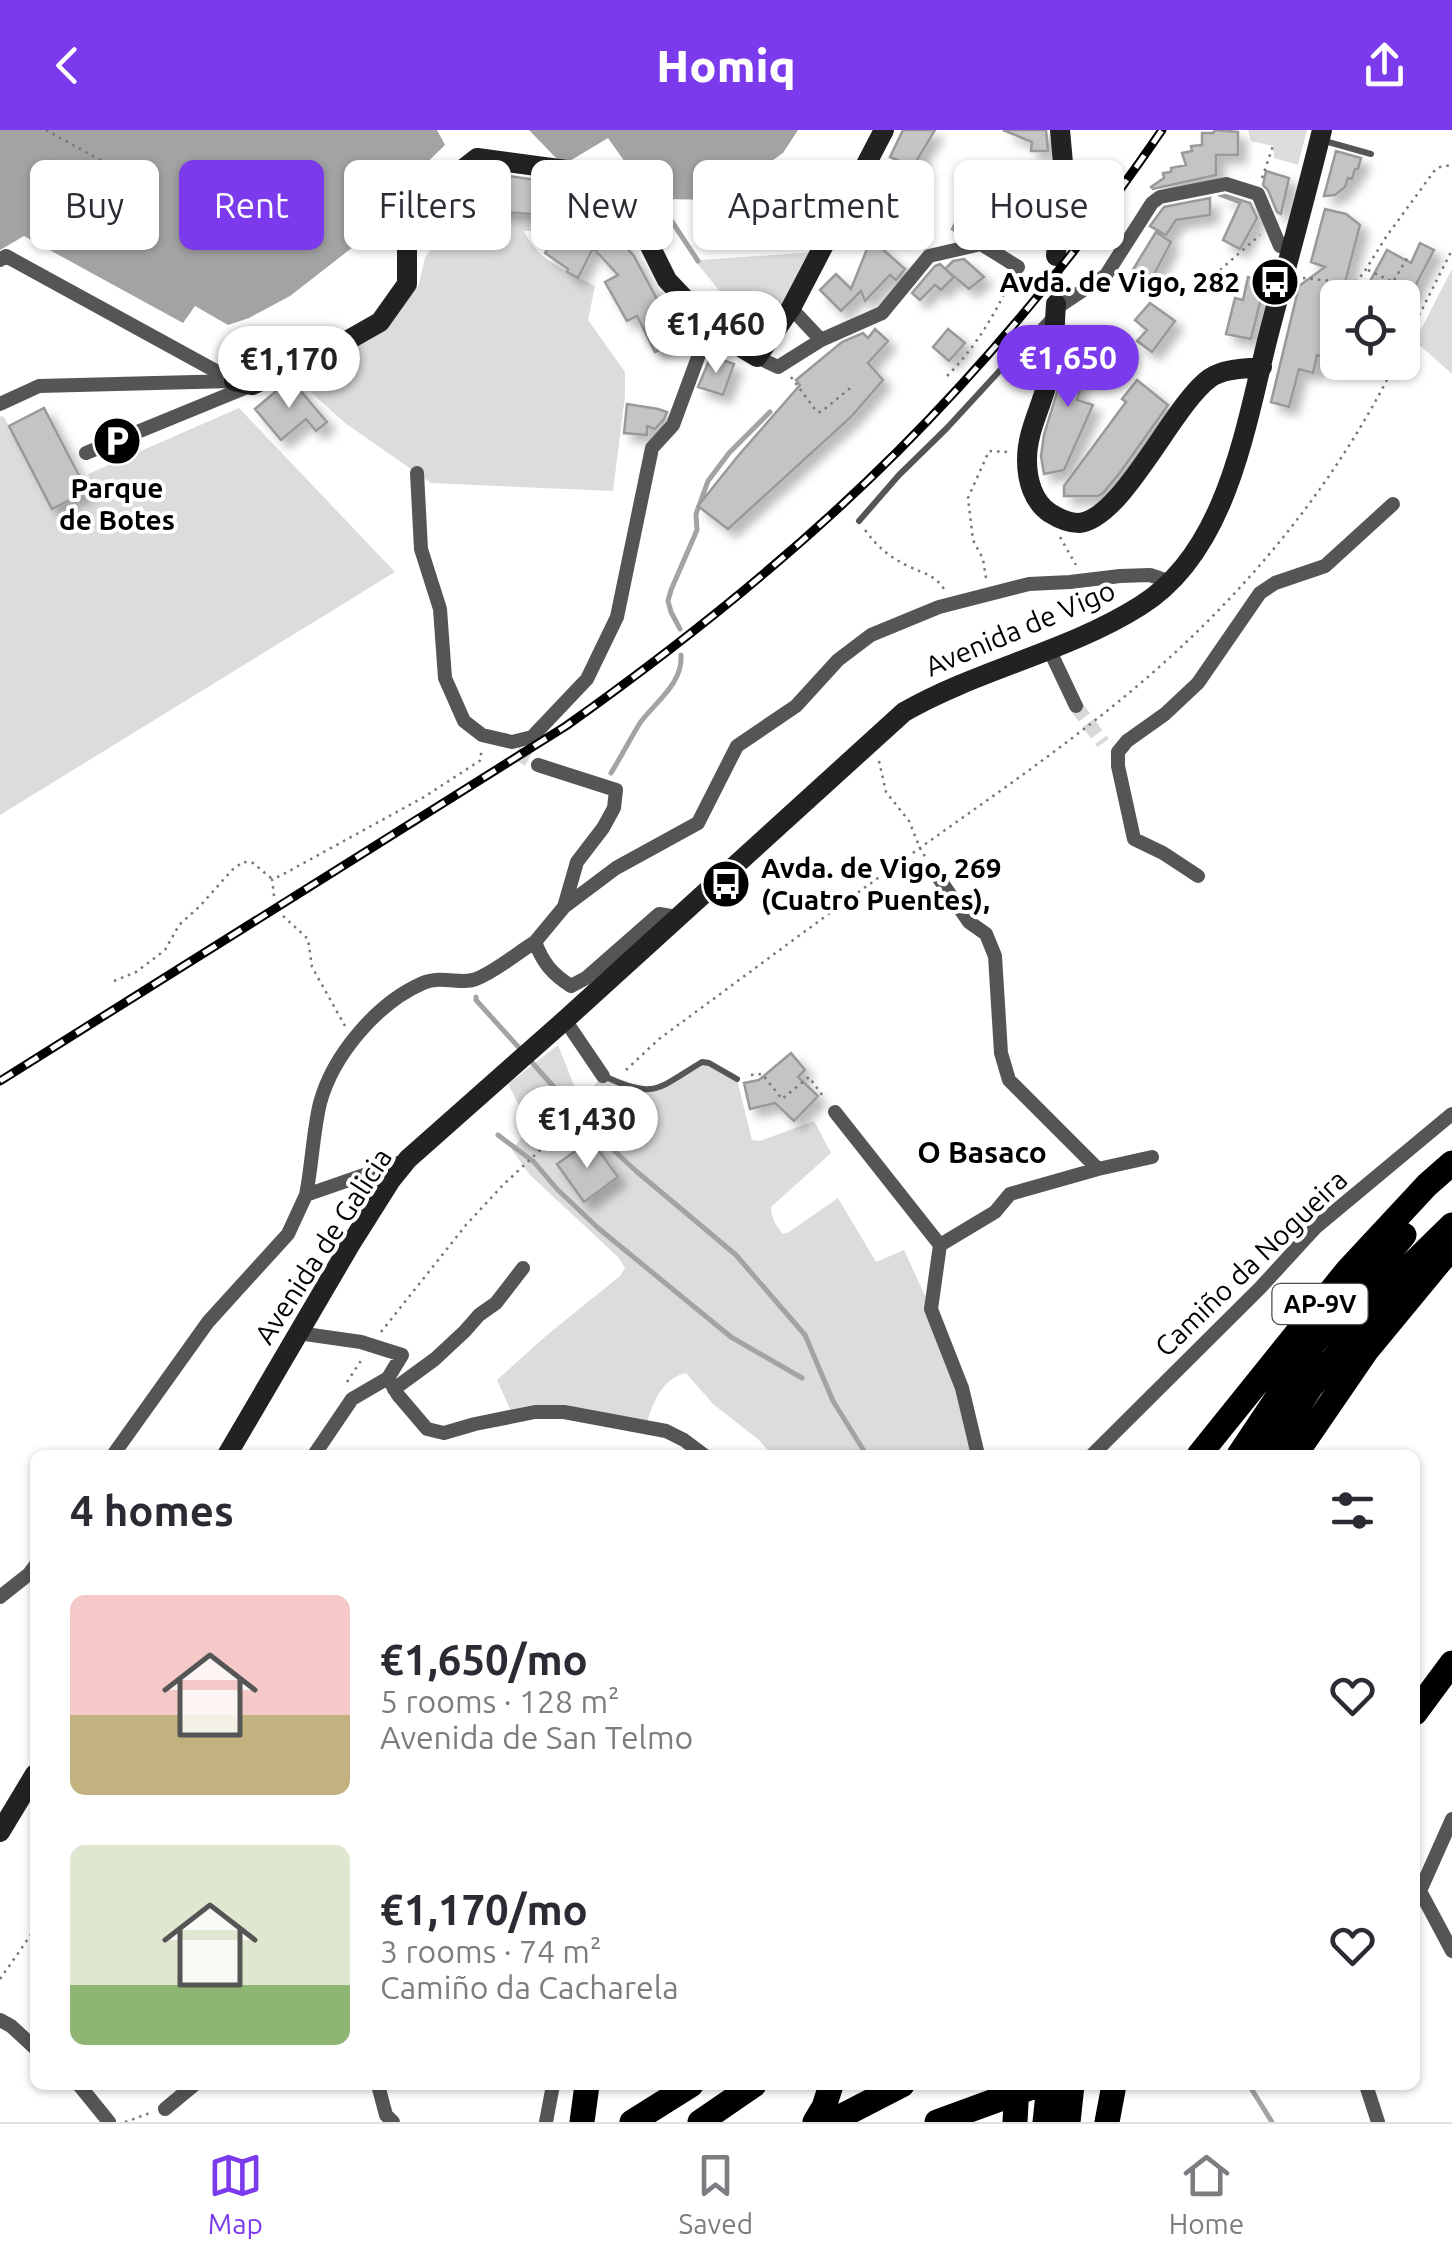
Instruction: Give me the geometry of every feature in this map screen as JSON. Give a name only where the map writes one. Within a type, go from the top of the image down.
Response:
[{"type":"highway","name":"AP-9V","points":[[1202,1450],[1347,1271],[1452,1162]]},
{"type":"highway","points":[[1241,1450],[1313,1344],[1388,1252],[1452,1184]]},
{"type":"highway","points":[[1270,1450],[1310,1388],[1400,1277],[1452,1225]]},
{"type":"highway","name":"AP-9V","points":[[1298,1450],[1366,1350],[1452,1247]]},
{"type":"highway","points":[[1423,1686],[1452,1663]]},
{"type":"highway","points":[[632,2122],[683,2090]]},
{"type":"highway","points":[[700,2122],[747,2090]]},
{"type":"highway","points":[[825,2109],[886,2090]]},
{"type":"highway","points":[[1015,2122],[1016,2090]]},
{"type":"highway","points":[[936,2122],[1024,2090]]},
{"type":"highway","points":[[1045,2122],[1049,2090]]},
{"type":"highway","points":[[1068,2122],[1071,2090]]},
{"type":"highway","points":[[1108,2117],[1113,2090]]},
{"type":"main road","points":[[243,383],[329,351],[380,322],[407,284],[407,229],[416,206],[478,158],[574,171],[636,216],[666,280],[717,333],[757,357],[792,308],[884,130]]},
{"type":"main road","points":[[1056,256],[1063,163],[1060,130]]},
{"type":"main road","name":"Avenida de Vigo","points":[[535,1047],[904,712],[939,692],[1102,628],[1144,604],[1170,582],[1192,556],[1212,522],[1238,459],[1321,135]]},
{"type":"main road","points":[[1056,306],[1047,385],[1028,446],[1028,476],[1039,503],[1062,520],[1080,523],[1103,511],[1120,495],[1202,386],[1221,373],[1262,367]]},
{"type":"main road","name":"Avenida de Galicia","points":[[230,1450],[391,1180],[408,1159],[535,1047]]},
{"type":"main road","points":[[0,1832],[30,1782]]},
{"type":"street","points":[[1056,306],[1106,274],[1160,197],[1226,184],[1258,194],[1280,246],[1292,250]]},
{"type":"street","points":[[757,357],[778,366],[821,340],[882,312],[929,256],[981,244],[1018,267]]},
{"type":"street","points":[[0,260],[6,256],[243,383]]},
{"type":"street","points":[[792,308],[821,340]]},
{"type":"street","points":[[482,734],[512,742],[532,737],[587,680],[617,617],[652,448],[673,425],[700,352],[717,333]]},
{"type":"street","points":[[0,404],[39,386],[243,383]]},
{"type":"street","points":[[86,453],[243,383]]},
{"type":"street","points":[[417,473],[421,549],[440,609],[445,678],[464,721],[516,752]]},
{"type":"street","points":[[1198,876],[1163,852],[1134,840],[1118,752],[1198,683],[1260,592],[1326,566],[1392,504]]},
{"type":"street","points":[[117,1450],[208,1322],[288,1234],[306,1195],[319,1106],[328,1077],[388,1002],[426,981],[473,981],[535,942],[564,907],[616,868],[698,822],[737,746],[796,706],[838,660],[870,635],[948,605],[1029,584],[1120,576],[1150,576],[1170,582]]},
{"type":"street","points":[[1049,649],[1076,706]]},
{"type":"street","points":[[1103,743],[1118,752]]},
{"type":"street","points":[[538,765],[616,790],[614,808],[578,862],[564,907]]},
{"type":"street","points":[[936,874],[969,922],[986,934],[995,956],[1001,1053],[1009,1080],[1098,1169]]},
{"type":"street","points":[[535,942],[554,975],[571,986],[586,978],[659,914],[678,917]]},
{"type":"street","points":[[561,1024],[610,1077]]},
{"type":"street","points":[[835,1112],[940,1245],[931,1309],[962,1388],[977,1450]]},
{"type":"street","name":"Camiño da Nogueira","points":[[1097,1450],[1316,1227],[1452,1114]]},
{"type":"street","points":[[940,1245],[995,1212],[1010,1194],[1152,1157]]},
{"type":"street","points":[[306,1195],[408,1159]]},
{"type":"street","points":[[317,1450],[352,1399],[391,1384],[434,1360],[496,1303],[523,1268]]},
{"type":"street","points":[[298,1333],[361,1342],[402,1355],[391,1384]]},
{"type":"street","points":[[391,1384],[427,1429],[444,1432],[536,1412],[564,1412],[666,1430],[697,1450]]},
{"type":"street","points":[[0,1597],[30,1573]]},
{"type":"street","points":[[1420,1889],[1452,1819]]},
{"type":"street","points":[[1420,1901],[1452,1951]]},
{"type":"street","points":[[0,2020],[30,2043]]},
{"type":"street","points":[[83,2090],[109,2122]]},
{"type":"street","points":[[166,2109],[188,2090]]},
{"type":"street","points":[[379,2090],[386,2116],[393,2122]]},
{"type":"street","points":[[546,2122],[551,2090]]},
{"type":"street","points":[[1368,2090],[1378,2122]]},
{"type":"lane","points":[[1321,135],[1371,154]]},
{"type":"lane","points":[[859,521],[1056,306]]},
{"type":"lane","points":[[610,1077],[626,1086],[650,1091],[702,1062],[709,1062],[736,1079]]},
{"type":"path","points":[[46,130],[100,160]]},
{"type":"path","points":[[1258,194],[1273,146]]},
{"type":"path","points":[[1285,274],[1353,283],[1366,270],[1422,186],[1440,166],[1452,165]]},
{"type":"path","points":[[1220,270],[1256,238],[1273,230]]},
{"type":"path","points":[[1420,314],[1452,250]]},
{"type":"path","points":[[1366,270],[1393,282],[1409,255]]},
{"type":"path","points":[[947,376],[992,320],[1018,267]]},
{"type":"path","points":[[778,366],[796,380],[817,412],[854,385]]},
{"type":"path","points":[[610,1077],[1113,706],[1170,658],[1234,594],[1293,525],[1342,457],[1387,380]]},
{"type":"path","points":[[990,594],[983,559],[973,540],[968,498],[989,451],[1012,452],[1028,446]]},
{"type":"path","points":[[859,521],[882,552],[932,574],[943,586],[948,605]]},
{"type":"path","points":[[1061,538],[1073,558]]},
{"type":"path","points":[[272,879],[424,798],[480,760],[482,734]]},
{"type":"path","points":[[869,742],[878,759],[886,792],[909,820],[936,874]]},
{"type":"path","points":[[114,981],[136,972],[165,950],[178,924],[243,862],[253,863],[272,879],[274,896]]},
{"type":"path","points":[[283,916],[308,939],[318,980],[343,1025],[357,1037]]},
{"type":"path","points":[[736,1079],[759,1073],[782,1099],[809,1077],[835,1112]]},
{"type":"path","points":[[382,1332],[454,1238],[503,1185],[602,1092]]},
{"type":"path","points":[[0,1979],[30,1936]]},
{"type":"path","points":[[123,2122],[166,2109]]},
{"type":"shaded area","points":[[0,130],[437,130],[445,145],[430,160],[344,160],[344,250],[349,250],[290,296],[228,325],[195,306],[183,323],[50,250],[159,250],[159,160],[30,160],[30,239],[24,236],[0,250]]},
{"type":"shaded area","points":[[529,130],[798,130],[783,153],[773,160],[693,160],[693,200],[673,199],[673,160],[623,160],[608,138],[571,160],[558,160]]},
{"type":"shaded area","points":[[1248,130],[1307,130],[1298,165],[1274,158],[1273,146],[1251,141]]},
{"type":"shaded area","points":[[511,213],[531,214],[531,231],[524,231],[531,250],[595,286],[588,320],[625,372],[613,491],[431,483],[345,423],[293,376],[412,286],[418,287],[430,250],[511,250]]},
{"type":"shaded area","points":[[815,252],[760,340],[695,261],[701,260]]},
{"type":"shaded area","points":[[1452,269],[1452,374],[1420,345],[1420,331]]},
{"type":"shaded area","points":[[239,408],[395,572],[0,815],[0,416],[4,417],[52,509],[94,488],[88,474]]},
{"type":"shaded area","points":[[558,1045],[580,1100],[603,1076],[650,1091],[702,1062],[737,1079],[752,1140],[760,1141],[814,1121],[831,1153],[771,1207],[774,1221],[783,1234],[789,1232],[838,1198],[876,1262],[904,1250],[931,1309],[976,1450],[768,1450],[713,1404],[686,1373],[664,1387],[646,1427],[565,1412],[513,1416],[497,1380],[625,1268],[530,1175],[512,1150],[530,1127],[508,1084]]},
{"type":"building","points":[[903,130],[935,130],[917,160],[890,157]]},
{"type":"building","points":[[1003,130],[1046,130],[1048,151],[1031,151],[1032,142]]},
{"type":"building","points":[[1238,132],[1238,155],[1216,155],[1216,175],[1151,187],[1164,178],[1163,173],[1186,165],[1182,153],[1192,151],[1191,146],[1202,145],[1202,133]]},
{"type":"building","points":[[1336,151],[1361,158],[1345,187],[1335,195],[1324,196]]},
{"type":"building","points":[[1266,171],[1289,178],[1281,214],[1263,185]]},
{"type":"building","points":[[511,176],[531,179],[531,214],[511,213]]},
{"type":"building","points":[[1221,196],[1250,203],[1257,218],[1240,249],[1223,240],[1240,203]]},
{"type":"building","points":[[1210,198],[1210,215],[1176,220],[1166,235],[1150,226],[1164,207]]},
{"type":"building","points":[[1325,209],[1346,214],[1360,225],[1346,280],[1320,280],[1320,356],[1317,355],[1313,373],[1299,369],[1289,407],[1271,402],[1299,286],[1325,267],[1311,262]]},
{"type":"building","points":[[1156,232],[1171,242],[1150,282],[1132,271]]},
{"type":"building","points":[[1420,243],[1434,250],[1418,280],[1371,280],[1387,250],[1411,263]]},
{"type":"building","points":[[547,250],[592,250],[578,278],[545,253]]},
{"type":"building","points":[[595,250],[629,250],[667,318],[678,312],[696,331],[655,352],[637,316],[627,321],[605,282],[618,275]]},
{"type":"building","points":[[867,250],[883,250],[905,269],[896,280],[890,275],[865,301],[861,291],[841,311],[820,290],[836,274],[851,289]]},
{"type":"building","points":[[964,259],[984,277],[969,289],[945,269],[953,261]]},
{"type":"building","points":[[940,264],[954,277],[941,290],[935,285],[920,300],[912,293]]},
{"type":"building","points":[[1248,277],[1265,282],[1251,339],[1226,334],[1235,298],[1243,300]]},
{"type":"building","points":[[1150,303],[1175,321],[1152,352],[1137,341],[1147,330],[1135,320]]},
{"type":"building","points":[[875,329],[888,341],[868,363],[883,380],[851,417],[728,529],[698,506],[800,385],[796,380],[842,342],[863,333],[868,338]]},
{"type":"building","points":[[948,329],[965,343],[949,361],[933,347]]},
{"type":"building","points":[[1082,336],[1104,351],[1093,368],[1087,364],[1076,387],[1080,390],[1077,400],[1093,405],[1064,470],[1044,474],[1044,435],[1066,363]]},
{"type":"building","points":[[711,356],[734,364],[723,395],[698,387]]},
{"type":"building","points":[[1137,380],[1168,405],[1103,493],[1064,496],[1064,486],[1126,402],[1122,399]]},
{"type":"building","points":[[293,382],[327,422],[316,431],[306,419],[281,440],[255,409]]},
{"type":"building","points":[[627,404],[667,412],[655,429],[647,426],[647,435],[624,433]]},
{"type":"building","points":[[44,408],[87,491],[52,509],[9,426]]},
{"type":"building","points":[[791,1053],[805,1070],[798,1077],[818,1096],[794,1121],[775,1103],[750,1109],[744,1083],[759,1080]]},
{"type":"building","points":[[591,1140],[618,1177],[584,1202],[557,1164]]},
{"type":"waterway","points":[[673,223],[698,261]]},
{"type":"waterway","points":[[680,629],[668,601],[697,530],[696,514],[708,481],[729,453],[770,412]]},
{"type":"waterway","points":[[611,773],[640,723],[673,684],[681,655]]},
{"type":"waterway","points":[[476,997],[521,1050]]},
{"type":"waterway","points":[[528,1058],[592,1130],[736,1255],[805,1335],[833,1401],[863,1450]]},
{"type":"waterway","points":[[498,1135],[534,1162],[598,1228],[731,1337],[802,1378]]},
{"type":"waterway","points":[[1252,2090],[1272,2122]]},
{"type":"tunnel","points":[[1056,256],[1056,304]]},
{"type":"tunnel","points":[[1076,706],[1103,743]]},
{"type":"tunnel","points":[[516,753],[538,765]]},
{"type":"railway","points":[[0,1081],[566,726],[738,596],[859,489],[970,376],[1070,256],[1162,130]]},
{"type":"place","name":"Avda. de Vigo, 282","points":[[1275,282]]},
{"type":"place","name":"Parque de Botes","points":[[117,441]]},
{"type":"place","name":"Avda. de Vigo, 269 (Cuatro Puentes),","points":[[726,884]]},
{"type":"district","name":"O Basaco","points":[[982,1153]]}]
